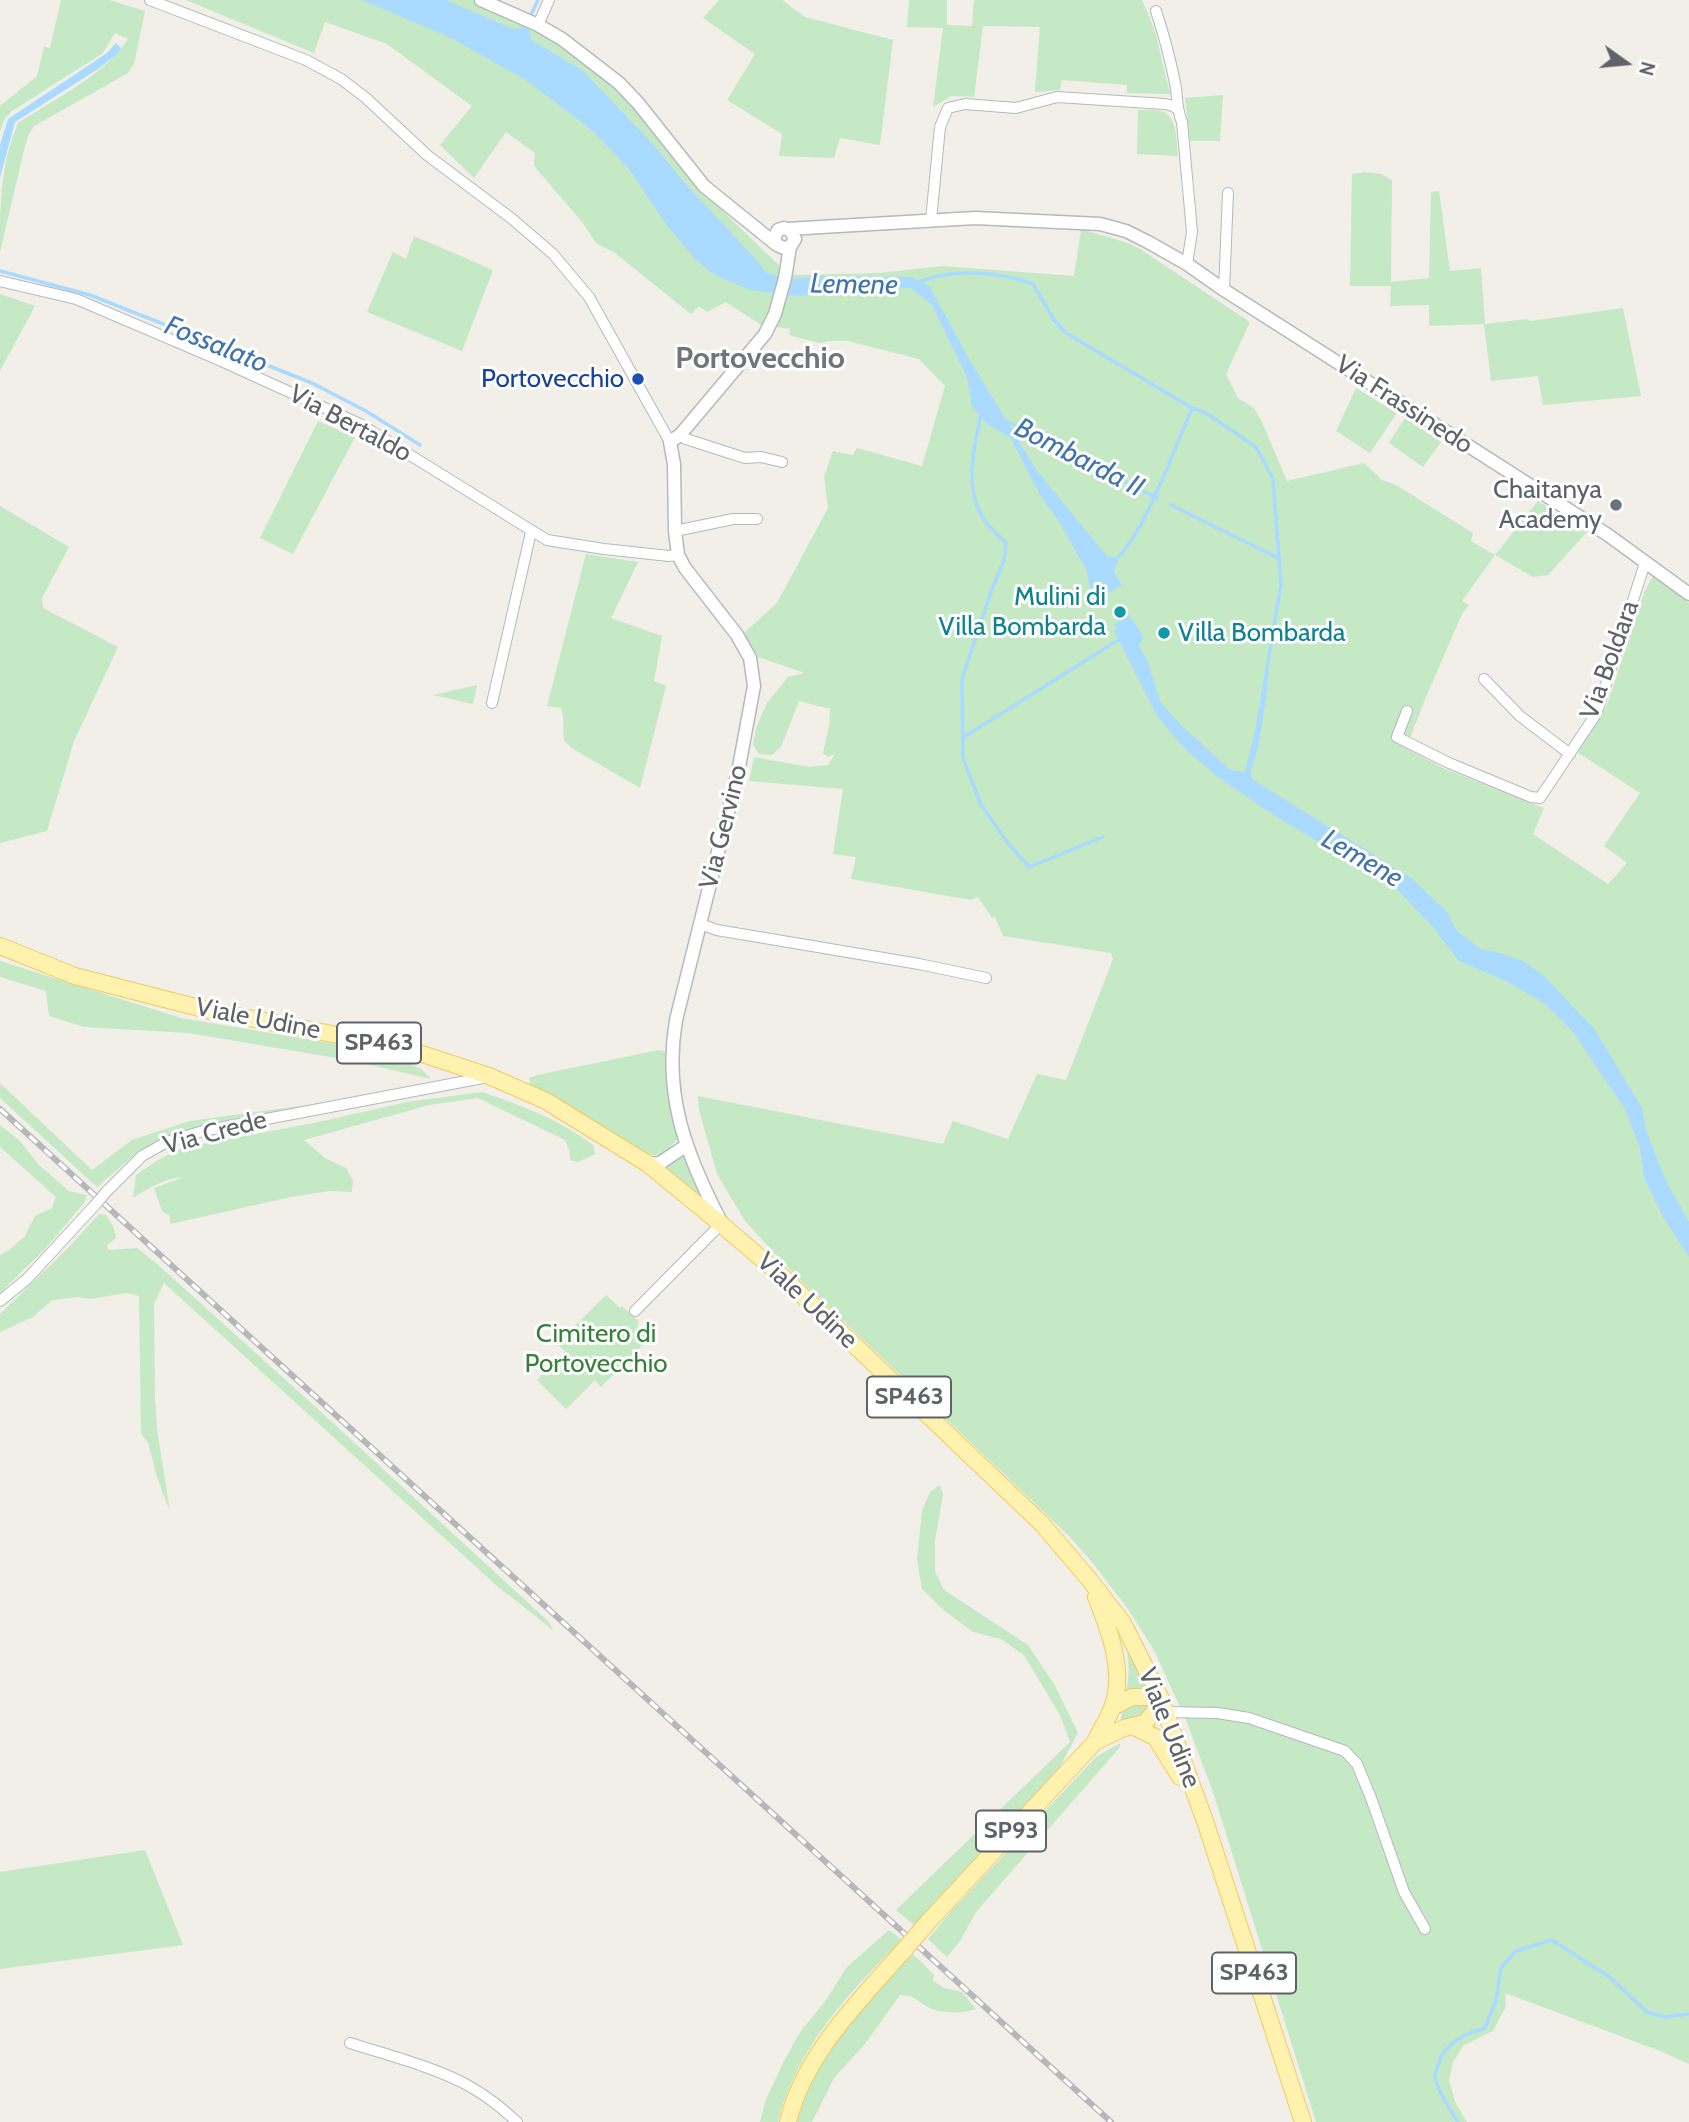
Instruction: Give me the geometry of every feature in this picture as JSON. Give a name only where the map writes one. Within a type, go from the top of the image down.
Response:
[{"type":"main road","name":"Viale Udine","points":[[0,946],[75,976],[211,1011],[382,1044],[489,1076],[546,1101],[648,1164],[794,1288],[1042,1524],[1123,1623],[1163,1705],[1206,1824],[1303,2122]]},
{"type":"main road","name":"SP93","points":[[788,2122],[818,2054],[855,2006],[929,1921],[1095,1742],[1113,1707],[1117,1686],[1116,1661],[1107,1625],[1088,1578]]},
{"type":"main road","points":[[1113,1707],[1132,1697],[1163,1705]]},
{"type":"main road","name":"SP93","points":[[1095,1742],[1124,1728],[1145,1723],[1163,1705]]},
{"type":"main road","points":[[1134,1727],[1155,1737],[1169,1756],[1206,1824]]},
{"type":"street","points":[[150,0],[306,60],[341,79],[366,97],[427,155],[511,218],[553,254],[589,297],[675,439],[745,457],[761,457],[782,462]]},
{"type":"street","points":[[481,0],[562,39],[619,83],[704,186],[737,215],[785,245]]},
{"type":"street","points":[[530,22],[549,0]]},
{"type":"street","points":[[1156,11],[1169,51],[1177,93],[1176,108],[1182,122],[1192,232],[1187,264]]},
{"type":"street","points":[[930,220],[940,127],[948,108],[965,104],[1016,108],[1057,97],[1165,104],[1176,108]]},
{"type":"street","points":[[1224,290],[1228,193]]},
{"type":"street","name":"Via Frassinedo","points":[[755,226],[812,228],[975,218],[1100,224],[1126,231],[1187,264],[1608,535],[1689,594]]},
{"type":"street","points":[[785,245],[812,228]]},
{"type":"street","points":[[675,439],[765,334],[780,296],[785,273],[785,245],[794,236],[784,229],[775,236],[785,245]]},
{"type":"street","name":"Via Bertaldo","points":[[0,281],[76,299],[360,424],[547,540],[604,549],[673,555]]},
{"type":"street","name":"Via Gervino","points":[[675,439],[673,555],[737,635],[750,658],[754,686],[738,772],[672,1043],[673,1088],[680,1127],[696,1172],[721,1224]]},
{"type":"street","points":[[675,531],[733,519],[757,519]]},
{"type":"street","points":[[492,703],[531,532]]},
{"type":"street","name":"Via Boldara","points":[[1407,711],[1397,737],[1449,763],[1537,799],[1543,796],[1594,717],[1604,695],[1623,625],[1645,563]]},
{"type":"street","name":"Via Boldara","points":[[1484,679],[1520,716],[1570,754]]},
{"type":"street","points":[[700,924],[717,930],[986,978]]},
{"type":"street","name":"Via Crede","points":[[0,1301],[27,1279],[142,1156],[167,1142],[216,1129],[489,1076]]},
{"type":"street","points":[[648,1164],[660,1163],[687,1145]]},
{"type":"street","points":[[635,1311],[721,1224]]},
{"type":"street","points":[[1163,1705],[1249,1718],[1345,1751],[1357,1764],[1404,1892],[1425,1929]]},
{"type":"street","points":[[350,2043],[435,2071],[467,2085],[498,2105],[517,2122]]},
{"type":"green space","points":[[61,0],[109,0],[145,11],[134,64],[128,73],[34,126],[24,150],[0,252],[4,170],[18,123],[93,75],[128,39],[115,33],[103,53],[12,111],[5,118],[0,131],[0,106],[37,76],[44,47],[50,48]]},
{"type":"green space","points":[[186,0],[473,0],[532,27],[568,48],[612,85],[658,133],[700,189],[789,275],[880,273],[942,266],[1074,276],[1081,229],[1140,249],[1250,322],[1226,374],[1238,398],[1254,408],[1262,422],[1287,481],[1364,463],[1382,480],[1396,485],[1473,533],[1471,541],[1495,555],[1462,601],[1469,605],[1462,614],[1406,748],[1445,769],[1544,808],[1533,834],[1608,884],[1627,863],[1604,846],[1640,793],[1577,752],[1607,705],[1644,593],[1653,576],[1689,603],[1689,2064],[1505,1993],[1506,2006],[1493,2031],[1464,2045],[1453,2062],[1449,2081],[1456,2104],[1467,2122],[1316,2122],[1213,1792],[1186,1720],[1154,1650],[1128,1609],[1069,1536],[794,1274],[745,1221],[717,1174],[699,1110],[698,1096],[943,1144],[953,1121],[1008,1139],[1037,1074],[1066,1080],[1113,959],[1111,953],[1003,936],[995,917],[992,918],[978,897],[971,900],[851,879],[856,857],[833,854],[843,789],[749,781],[754,757],[809,767],[828,765],[835,754],[828,757],[823,753],[830,709],[799,701],[781,747],[772,755],[759,754],[753,745],[756,728],[767,703],[788,677],[805,673],[758,657],[744,633],[777,603],[828,508],[824,476],[833,451],[853,455],[857,448],[922,466],[945,386],[919,359],[848,341],[820,343],[789,335],[790,329],[761,325],[726,302],[707,312],[699,306],[691,314],[615,253],[596,243],[583,223],[534,166],[535,153],[506,132],[474,178],[440,145],[472,106],[387,44],[325,22],[314,53]]},
{"type":"green space","points":[[719,0],[782,0],[805,17],[893,40],[880,145],[840,138],[834,158],[779,156],[782,134],[727,100],[755,54],[703,18]]},
{"type":"green space","points":[[909,0],[947,0],[947,25],[972,26],[974,0],[1142,0],[1155,31],[1170,94],[1127,93],[1127,85],[1062,80],[1060,90],[1035,92],[1040,27],[983,26],[974,97],[951,96],[933,107],[943,28],[907,27]]},
{"type":"green space","points":[[1223,95],[1220,141],[1190,141],[1185,98]]},
{"type":"green space","points":[[1138,110],[1161,111],[1171,118],[1178,156],[1137,154]]},
{"type":"green space","points":[[1352,174],[1381,174],[1392,180],[1391,282],[1429,278],[1431,192],[1439,191],[1450,271],[1481,268],[1485,324],[1527,319],[1531,321],[1623,308],[1641,396],[1543,405],[1538,376],[1491,381],[1484,324],[1429,326],[1429,305],[1390,306],[1391,286],[1350,286]]},
{"type":"green space","points":[[414,236],[493,270],[462,351],[367,312],[393,252],[406,259]]},
{"type":"green space","points":[[0,294],[35,306],[0,371]]},
{"type":"green space","points":[[1356,388],[1397,413],[1370,453],[1336,431]]},
{"type":"green space","points":[[1405,418],[1441,442],[1423,467],[1389,443]]},
{"type":"green space","points":[[318,421],[355,437],[293,554],[260,538]]},
{"type":"green space","points":[[1538,501],[1587,532],[1548,575],[1533,577],[1495,555]]},
{"type":"green space","points":[[0,506],[69,547],[42,598],[43,608],[118,647],[74,741],[47,831],[0,843]]},
{"type":"green space","points":[[586,554],[638,562],[611,618],[662,636],[654,681],[666,686],[640,788],[573,749],[564,741],[561,708],[547,706]]},
{"type":"green space","points":[[477,685],[473,704],[433,695]]},
{"type":"green space","points":[[0,961],[181,1018],[336,1044],[397,1058],[421,1069],[431,1079],[349,1060],[188,1033],[84,1027],[49,1016],[46,991],[0,977]]},
{"type":"green space","points":[[659,1050],[667,1052],[678,1139],[662,1155],[642,1151],[579,1112],[531,1087],[529,1078],[537,1075]]},
{"type":"green space","points":[[0,1083],[92,1170],[132,1140],[190,1121],[323,1103],[184,1131],[139,1151],[97,1187],[0,1098]]},
{"type":"green space","points":[[482,1092],[526,1108],[567,1128],[593,1145],[595,1154],[578,1162],[570,1160],[565,1140],[478,1098],[429,1105],[304,1140],[325,1158],[346,1168],[353,1180],[352,1192],[329,1191],[291,1197],[170,1224],[170,1216],[162,1211],[154,1188],[184,1177],[170,1179],[133,1198],[136,1175],[182,1148],[407,1102]]},
{"type":"green space","points":[[0,1125],[20,1141],[39,1165],[69,1191],[87,1195],[84,1203],[45,1249],[0,1293],[0,1255],[25,1236],[35,1216],[52,1208],[56,1197],[0,1147]]},
{"type":"green space","points":[[680,1155],[685,1155],[700,1187],[698,1192],[694,1192],[664,1168]]},
{"type":"green space","points":[[99,1214],[106,1215],[116,1238],[107,1245],[108,1250],[137,1248],[156,1263],[549,1622],[553,1630],[496,1585],[164,1283],[154,1304],[155,1398],[170,1512],[149,1445],[141,1433],[139,1296],[127,1293],[90,1299],[78,1297],[52,1300],[33,1317],[0,1332],[0,1314]]},
{"type":"green space","name":"Cimitero di Portovecchio","points":[[606,1295],[639,1322],[637,1325],[650,1338],[601,1387],[595,1380],[566,1409],[537,1380],[565,1351],[557,1344]]},
{"type":"green space","points":[[940,1485],[943,1494],[935,1541],[935,1572],[944,1590],[1028,1645],[1054,1684],[1078,1733],[1060,1767],[914,1925],[896,1910],[1070,1742],[1060,1715],[1024,1655],[1001,1639],[973,1632],[946,1612],[922,1589],[917,1560],[922,1511],[930,1492]]},
{"type":"green space","points":[[1124,1638],[1152,1690],[1132,1689],[1125,1694],[1129,1666]]},
{"type":"green space","points":[[1131,1703],[1154,1703],[1145,1717],[1120,1722],[1122,1712]]},
{"type":"green space","points":[[1120,1743],[1120,1747],[976,1912],[960,1941],[947,1957],[928,1939],[1096,1757]]},
{"type":"green space","points":[[145,1850],[183,1945],[0,1969],[0,1872]]},
{"type":"green space","points":[[889,1930],[902,1940],[844,2001],[811,2046],[786,2095],[778,2122],[760,2122],[766,2099],[799,2034],[826,2000],[847,1967]]},
{"type":"green space","points":[[913,1954],[934,1975],[933,1981],[944,1988],[962,1992],[976,2009],[944,2012],[900,1995],[865,2044],[834,2078],[812,2122],[797,2122],[806,2096],[829,2051],[859,2011]]},
{"type":"water","name":"Lemene","points":[[362,0],[446,0],[513,29],[525,27],[530,31],[531,40],[582,70],[651,142],[765,272],[789,280],[816,276],[911,277],[929,286],[969,359],[1037,471],[1107,556],[1118,559],[1114,572],[1122,586],[1092,600],[1087,571],[1060,523],[1040,495],[1010,437],[987,424],[972,407],[967,377],[932,305],[911,288],[876,288],[796,296],[750,290],[713,274],[695,259],[666,224],[629,169],[593,131],[526,80],[449,37]]},
{"type":"water","points":[[116,43],[121,48],[117,54],[98,69],[15,122],[0,178],[0,145],[8,119],[107,53]]},
{"type":"water","name":"Lemene","points":[[1129,615],[1143,636],[1139,646],[1148,662],[1160,702],[1230,770],[1245,772],[1266,665],[1269,665],[1252,779],[1411,878],[1447,912],[1456,930],[1480,949],[1525,962],[1544,976],[1595,1030],[1642,1108],[1646,1130],[1665,1179],[1689,1222],[1689,1257],[1662,1215],[1644,1177],[1640,1148],[1625,1109],[1573,1032],[1547,1005],[1506,981],[1459,961],[1433,927],[1396,888],[1272,814],[1218,777],[1184,748],[1157,716],[1114,631],[1117,629],[1114,624]]},
{"type":"waterway","points":[[530,17],[538,0]]},
{"type":"waterway","name":"Fossalato","points":[[0,271],[90,295],[312,383],[366,411],[420,445]]},
{"type":"waterway","points":[[915,283],[943,275],[974,273],[1005,276],[1033,284],[1054,320],[1066,333],[1192,408]]},
{"type":"waterway","points":[[1114,561],[1136,533],[1147,512],[1192,408],[1206,413],[1256,447],[1273,479],[1281,585],[1267,668]]},
{"type":"waterway","name":"Portovecchio","points":[[981,414],[973,461],[974,497],[983,518],[1006,543],[1004,560],[962,679],[963,758],[981,805],[1029,867],[1103,837]]},
{"type":"waterway","name":"Bombarda II","points":[[1006,421],[1157,498]]},
{"type":"waterway","name":"Bombarda II","points":[[1171,505],[1280,559]]},
{"type":"waterway","points":[[964,737],[1120,639]]},
{"type":"waterway","points":[[1458,2122],[1438,2086],[1436,2070],[1450,2045],[1463,2036],[1485,2028],[1496,2000],[1501,1968],[1516,1951],[1552,1940],[1608,1976],[1647,2012],[1664,2017],[1689,2014]]},
{"type":"railway","points":[[0,1109],[1111,2122]]},
{"type":"place","name":"Portovecchio","points":[[638,379]]},
{"type":"place","name":"Chaitanya Academy","points":[[1616,505]]},
{"type":"place","name":"Mulini di Villa Bombarda","points":[[1120,612]]},
{"type":"place","name":"Villa Bombarda","points":[[1164,633]]},
{"type":"district","name":"Portovecchio","points":[[760,359]]}]
